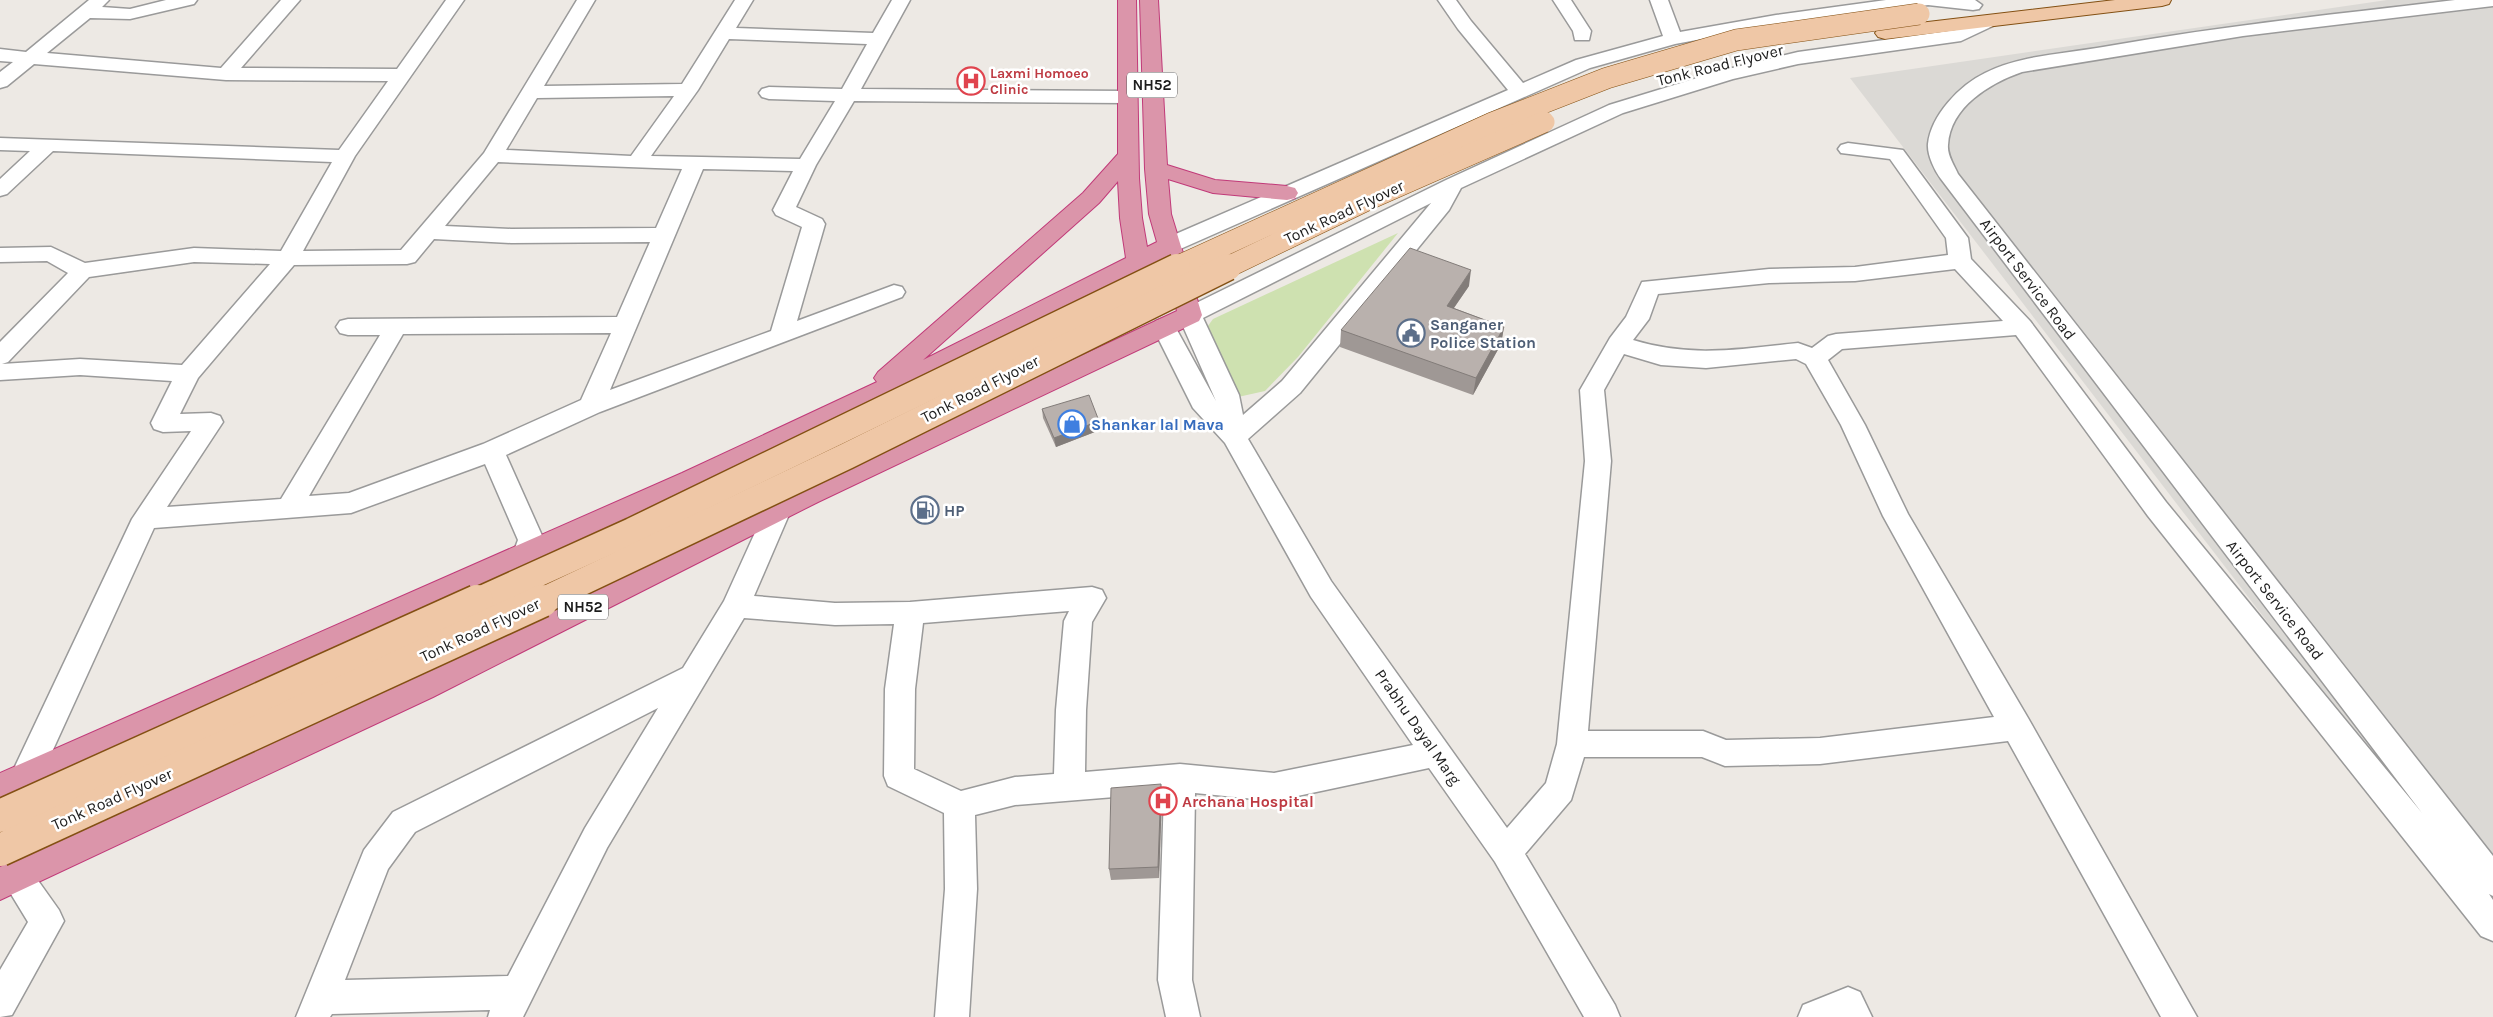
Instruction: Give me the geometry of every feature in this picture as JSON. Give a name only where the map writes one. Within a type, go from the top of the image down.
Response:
[{"type":"highway","name":"NH52","points":[[1127,0],[1126,97],[1132,228],[1138,260],[1164,326]]},
{"type":"highway","name":"NH52","points":[[5,870],[422,688],[778,510],[1190,315],[1160,214],[1156,169],[1149,0]]},
{"type":"highway","points":[[861,401],[1091,198],[1128,155]]},
{"type":"highway","points":[[1156,169],[1213,186],[1287,193]]},
{"type":"highway","points":[[0,788],[526,556],[692,480],[861,401],[1170,245]]},
{"type":"main road","points":[[1984,9],[2162,0]]},
{"type":"main road","name":"Tonk Road Flyover","points":[[0,816],[623,535],[1243,235],[1492,123],[1607,78],[1736,40],[1925,5],[1984,9]]},
{"type":"main road","name":"Tonk Road Flyover","points":[[5,870],[321,704],[645,553],[1244,258],[1510,136],[1624,91],[1750,53],[1885,33],[1984,9]]},
{"type":"street","points":[[0,82],[94,6],[130,14],[188,0]]},
{"type":"street","points":[[226,74],[291,0]]},
{"type":"street","points":[[25,777],[145,519],[211,422],[163,423],[188,374],[288,258],[345,156],[455,0]]},
{"type":"street","points":[[0,255],[51,254],[82,271],[194,255],[288,258],[406,257],[492,156],[586,0]]},
{"type":"street","points":[[637,162],[688,90],[744,0]]},
{"type":"street","points":[[781,336],[814,224],[784,210],[806,165],[901,0]]},
{"type":"street","points":[[1447,0],[1464,25],[1521,93]]},
{"type":"street","points":[[1562,0],[1582,31],[1582,36]]},
{"type":"street","points":[[1659,0],[1673,38]]},
{"type":"street","name":"Airport Service Road","points":[[2493,0],[2144,44],[2040,63],[1992,77],[1968,94],[1955,108],[1945,124],[1937,144],[1948,175],[2493,881]]},
{"type":"street","points":[[1170,245],[1436,127],[1521,93],[1583,64],[1673,38],[1776,20],[1925,5]]},
{"type":"street","points":[[1234,437],[1228,394],[1190,315],[1453,184],[1616,110],[1679,88],[1798,58],[1961,35],[1984,9]]},
{"type":"street","points":[[724,33],[878,39]]},
{"type":"street","points":[[0,55],[226,74],[402,76]]},
{"type":"street","points":[[531,92],[688,90]]},
{"type":"street","points":[[769,93],[1126,97]]},
{"type":"street","points":[[0,144],[345,156]]},
{"type":"street","points":[[0,190],[48,145]]},
{"type":"street","points":[[1848,149],[1896,154],[1957,238],[1960,261],[2022,327],[2156,510],[2493,925]]},
{"type":"street","points":[[492,156],[637,162],[806,165]]},
{"type":"street","points":[[591,406],[695,163]]},
{"type":"street","points":[[1234,437],[1291,387],[1441,205],[1453,184]]},
{"type":"street","points":[[429,232],[511,236],[663,235]]},
{"type":"street","points":[[1506,852],[1560,790],[1572,744],[1598,461],[1592,390],[1618,344],[1637,319],[1650,287],[1673,287],[1769,276],[1855,274],[1960,261]]},
{"type":"street","points":[[0,356],[82,271]]},
{"type":"street","points":[[145,519],[351,503],[492,450],[591,406],[894,292]]},
{"type":"street","points":[[348,327],[626,325]]},
{"type":"street","points":[[1164,326],[1202,402],[1234,437]]},
{"type":"street","points":[[288,508],[396,327]]},
{"type":"street","points":[[1815,358],[1836,342],[2022,327]]},
{"type":"street","points":[[1618,344],[1661,357],[1706,360],[1798,351],[1815,358],[1853,425],[1896,516],[2180,1017]]},
{"type":"street","points":[[0,372],[80,367],[188,374]]},
{"type":"street","name":"Prabhu Dayal Marg","points":[[1234,437],[1321,589],[1506,852],[1603,1017]]},
{"type":"street","points":[[492,450],[531,540],[526,556]]},
{"type":"street","points":[[692,480],[778,510],[736,606],[596,838],[511,1005],[318,1007],[375,860],[404,822],[693,677]]},
{"type":"street","points":[[736,606],[835,614],[910,613],[1092,598],[1078,621],[1071,710],[1069,787]]},
{"type":"street","points":[[910,613],[900,689],[899,776],[959,805],[1015,791],[1180,778],[1274,786],[1436,753]]},
{"type":"street","points":[[1572,744],[1703,744],[1724,753],[1820,751],[2017,727]]},
{"type":"street","points":[[1180,778],[1175,980],[1183,1017]]},
{"type":"street","points":[[952,1017],[961,889],[959,805]]},
{"type":"street","points":[[0,1003],[47,921],[5,870]]},
{"type":"street","points":[[1814,1017],[1848,1004],[1855,1017]]},
{"type":"shaded area","points":[[2387,0],[2493,0],[2493,916],[1850,78]]},
{"type":"green space","points":[[1398,233],[1298,357],[1265,391],[1238,397],[1205,330],[1213,319]]},
{"type":"building","name":"Sanganer Police Station","points":[[1410,248],[1471,270],[1447,306],[1504,327],[1476,378],[1341,330]]},
{"type":"building","name":"Shankar lal Mava","points":[[1089,395],[1099,421],[1054,438],[1042,409]]},
{"type":"building","points":[[1161,784],[1158,867],[1109,869],[1111,788]]},
{"type":"place","name":"Laxmi Homoeo Clinic","points":[[971,81]]},
{"type":"place","name":"Sanganer Police Station","points":[[1411,333]]},
{"type":"place","name":"Shankar lal Mava","points":[[1072,424]]},
{"type":"place","name":"HP","points":[[925,510]]},
{"type":"place","name":"Archana Hospital","points":[[1163,801]]}]
